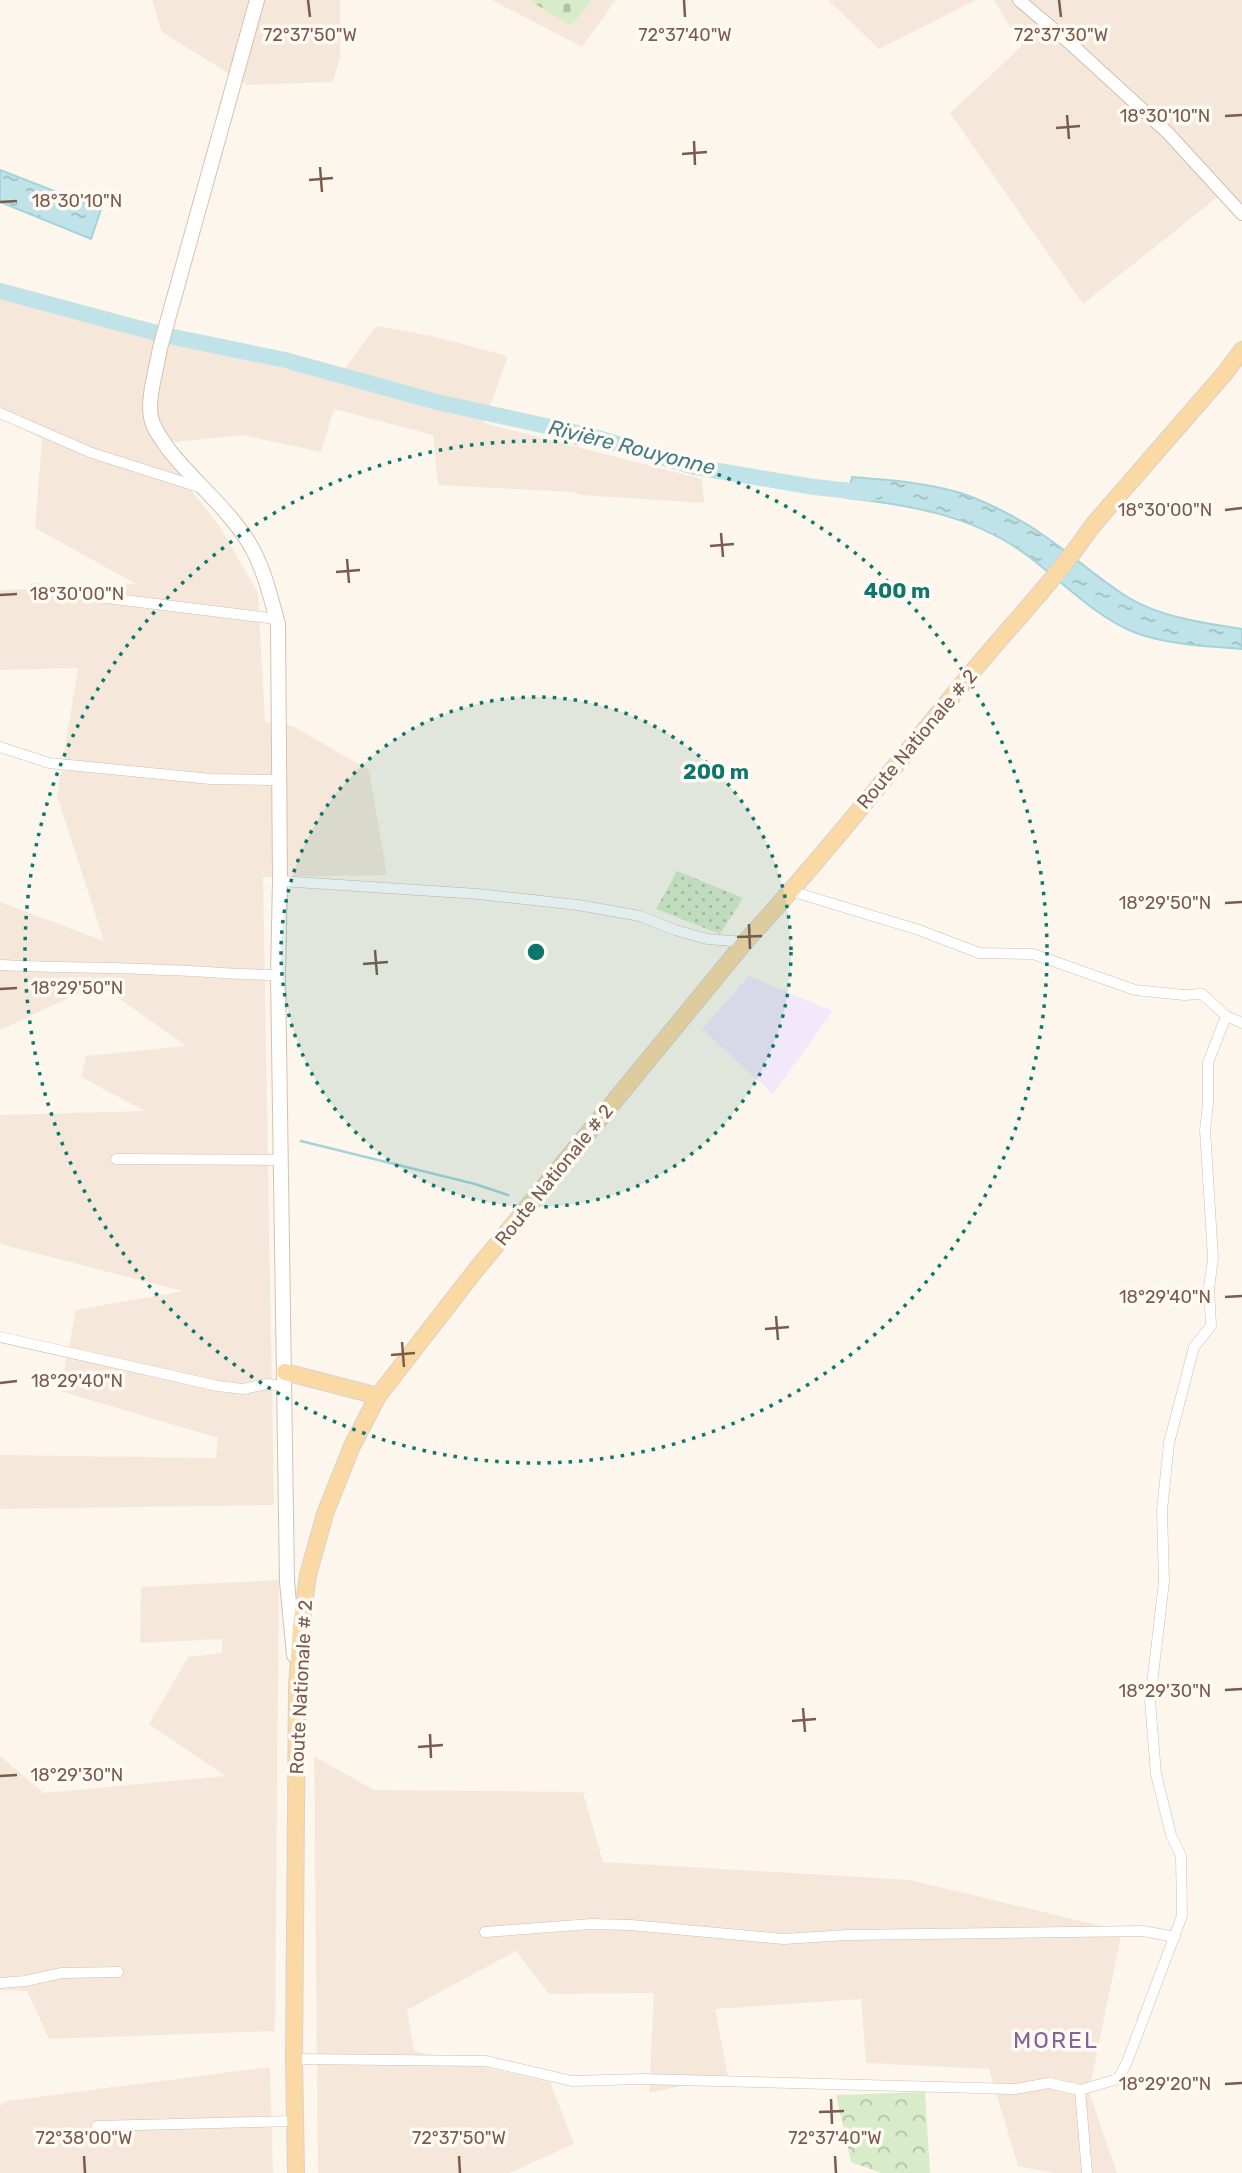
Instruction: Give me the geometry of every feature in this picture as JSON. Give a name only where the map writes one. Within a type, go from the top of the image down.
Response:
[{"type":"main road","points":[[257,0],[160,348],[152,391],[151,417],[159,437],[200,487],[226,512],[252,548],[268,584],[277,620],[281,881],[278,975],[287,1582],[298,1687]]},
{"type":"main road","name":"Route Nationale # 2","points":[[296,2173],[293,2059],[301,1626],[315,1544],[352,1446],[378,1396],[483,1261],[745,942],[791,891],[1045,588],[1093,525],[1242,350]]},
{"type":"main road","points":[[285,1379],[378,1396]]},
{"type":"street","points":[[1019,0],[1168,133],[1242,214]]},
{"type":"street","points":[[0,413],[92,453],[200,487]]},
{"type":"street","points":[[34,589],[277,620]]},
{"type":"street","points":[[0,747],[49,763],[211,779],[278,780]]},
{"type":"street","points":[[281,881],[478,894],[578,905],[640,916],[707,939],[745,942]]},
{"type":"street","points":[[791,891],[919,930],[979,953],[1033,954],[1135,990],[1202,994],[1226,1016],[1242,1023]]},
{"type":"street","points":[[0,965],[278,975]]},
{"type":"street","points":[[293,2059],[486,2061],[572,2081],[642,2079],[1015,2090],[1049,2083],[1080,2090],[1118,2079],[1127,2062],[1182,1916],[1181,1856],[1171,1835],[1156,1774],[1150,1701],[1164,1582],[1162,1510],[1168,1443],[1194,1347],[1211,1326],[1209,1288],[1213,1258],[1205,1130],[1208,1063],[1226,1016]]},
{"type":"street","points":[[116,1159],[282,1160]]},
{"type":"street","points":[[0,1337],[218,1386],[243,1389],[285,1379]]},
{"type":"street","points":[[485,1932],[591,1924],[631,1925],[784,1939],[847,1935],[1143,1931],[1175,1937]]},
{"type":"street","points":[[0,1983],[61,1973],[118,1972]]},
{"type":"street","points":[[1080,2090],[1087,2173]]},
{"type":"street","points":[[97,2126],[295,2121]]},
{"type":"shaded area","points":[[152,0],[340,0],[340,57],[333,82],[247,85],[162,32]]},
{"type":"shaded area","points":[[492,0],[616,0],[582,47]]},
{"type":"shaded area","points":[[828,0],[976,0],[879,49]]},
{"type":"shaded area","points":[[994,0],[1242,0],[1242,213],[1219,196],[1083,304],[950,113],[1022,46]]},
{"type":"shaded area","points":[[0,298],[336,381],[376,326],[432,336],[508,356],[484,423],[702,479],[704,503],[581,495],[573,492],[438,485],[433,435],[334,409],[321,452],[243,435],[155,444],[220,527],[258,593],[265,722],[293,726],[369,770],[387,875],[263,877],[274,1505],[0,1509],[0,1455],[216,1458],[218,1438],[60,1391],[76,1310],[183,1291],[0,1244],[0,1115],[145,1111],[81,1077],[86,1056],[186,1046],[99,984],[0,1030],[0,902],[104,941],[57,796],[78,668],[0,670],[0,590],[136,584],[35,528],[42,439],[0,416]]},
{"type":"shaded area","points":[[749,976],[833,1011],[773,1094],[702,1029]]},
{"type":"shaded area","points":[[279,1580],[275,2031],[49,2039],[27,1991],[0,1990],[0,1756],[44,1793],[225,1776],[149,1724],[188,1657],[222,1653],[222,1639],[140,1643],[141,1587]]},
{"type":"shaded area","points":[[314,1756],[374,1790],[583,1792],[603,1862],[910,1880],[1122,1931],[1089,2092],[1117,2173],[1054,2173],[1018,2166],[989,2069],[866,2063],[861,1999],[715,2009],[728,2076],[649,2093],[654,1993],[549,1994],[516,1951],[407,2010],[414,2051],[550,2082],[574,2144],[509,2173],[318,2173]]},
{"type":"shaded area","points":[[270,2067],[273,2173],[0,2173],[0,2105],[7,2101]]},
{"type":"green space","points":[[529,0],[592,0],[571,26]]},
{"type":"green space","points":[[677,871],[743,898],[720,934],[656,909]]},
{"type":"green space","points":[[925,2092],[930,2173],[881,2173],[851,2162],[836,2095]]},
{"type":"water","points":[[0,170],[101,209],[91,239],[0,202]]},
{"type":"water","points":[[852,477],[931,486],[957,492],[1001,510],[1034,529],[1107,583],[1142,605],[1184,619],[1242,629],[1242,649],[1175,643],[1136,633],[1107,618],[1028,556],[986,531],[918,509],[847,498]]},
{"type":"waterway","name":"Rivière Rouyonne","points":[[0,291],[164,335],[285,360],[437,402],[591,436],[695,467],[814,487],[870,493]]},
{"type":"waterway","points":[[301,1141],[475,1184],[508,1195]]},
{"type":"district","name":"MOREL","points":[[1056,2040]]}]
